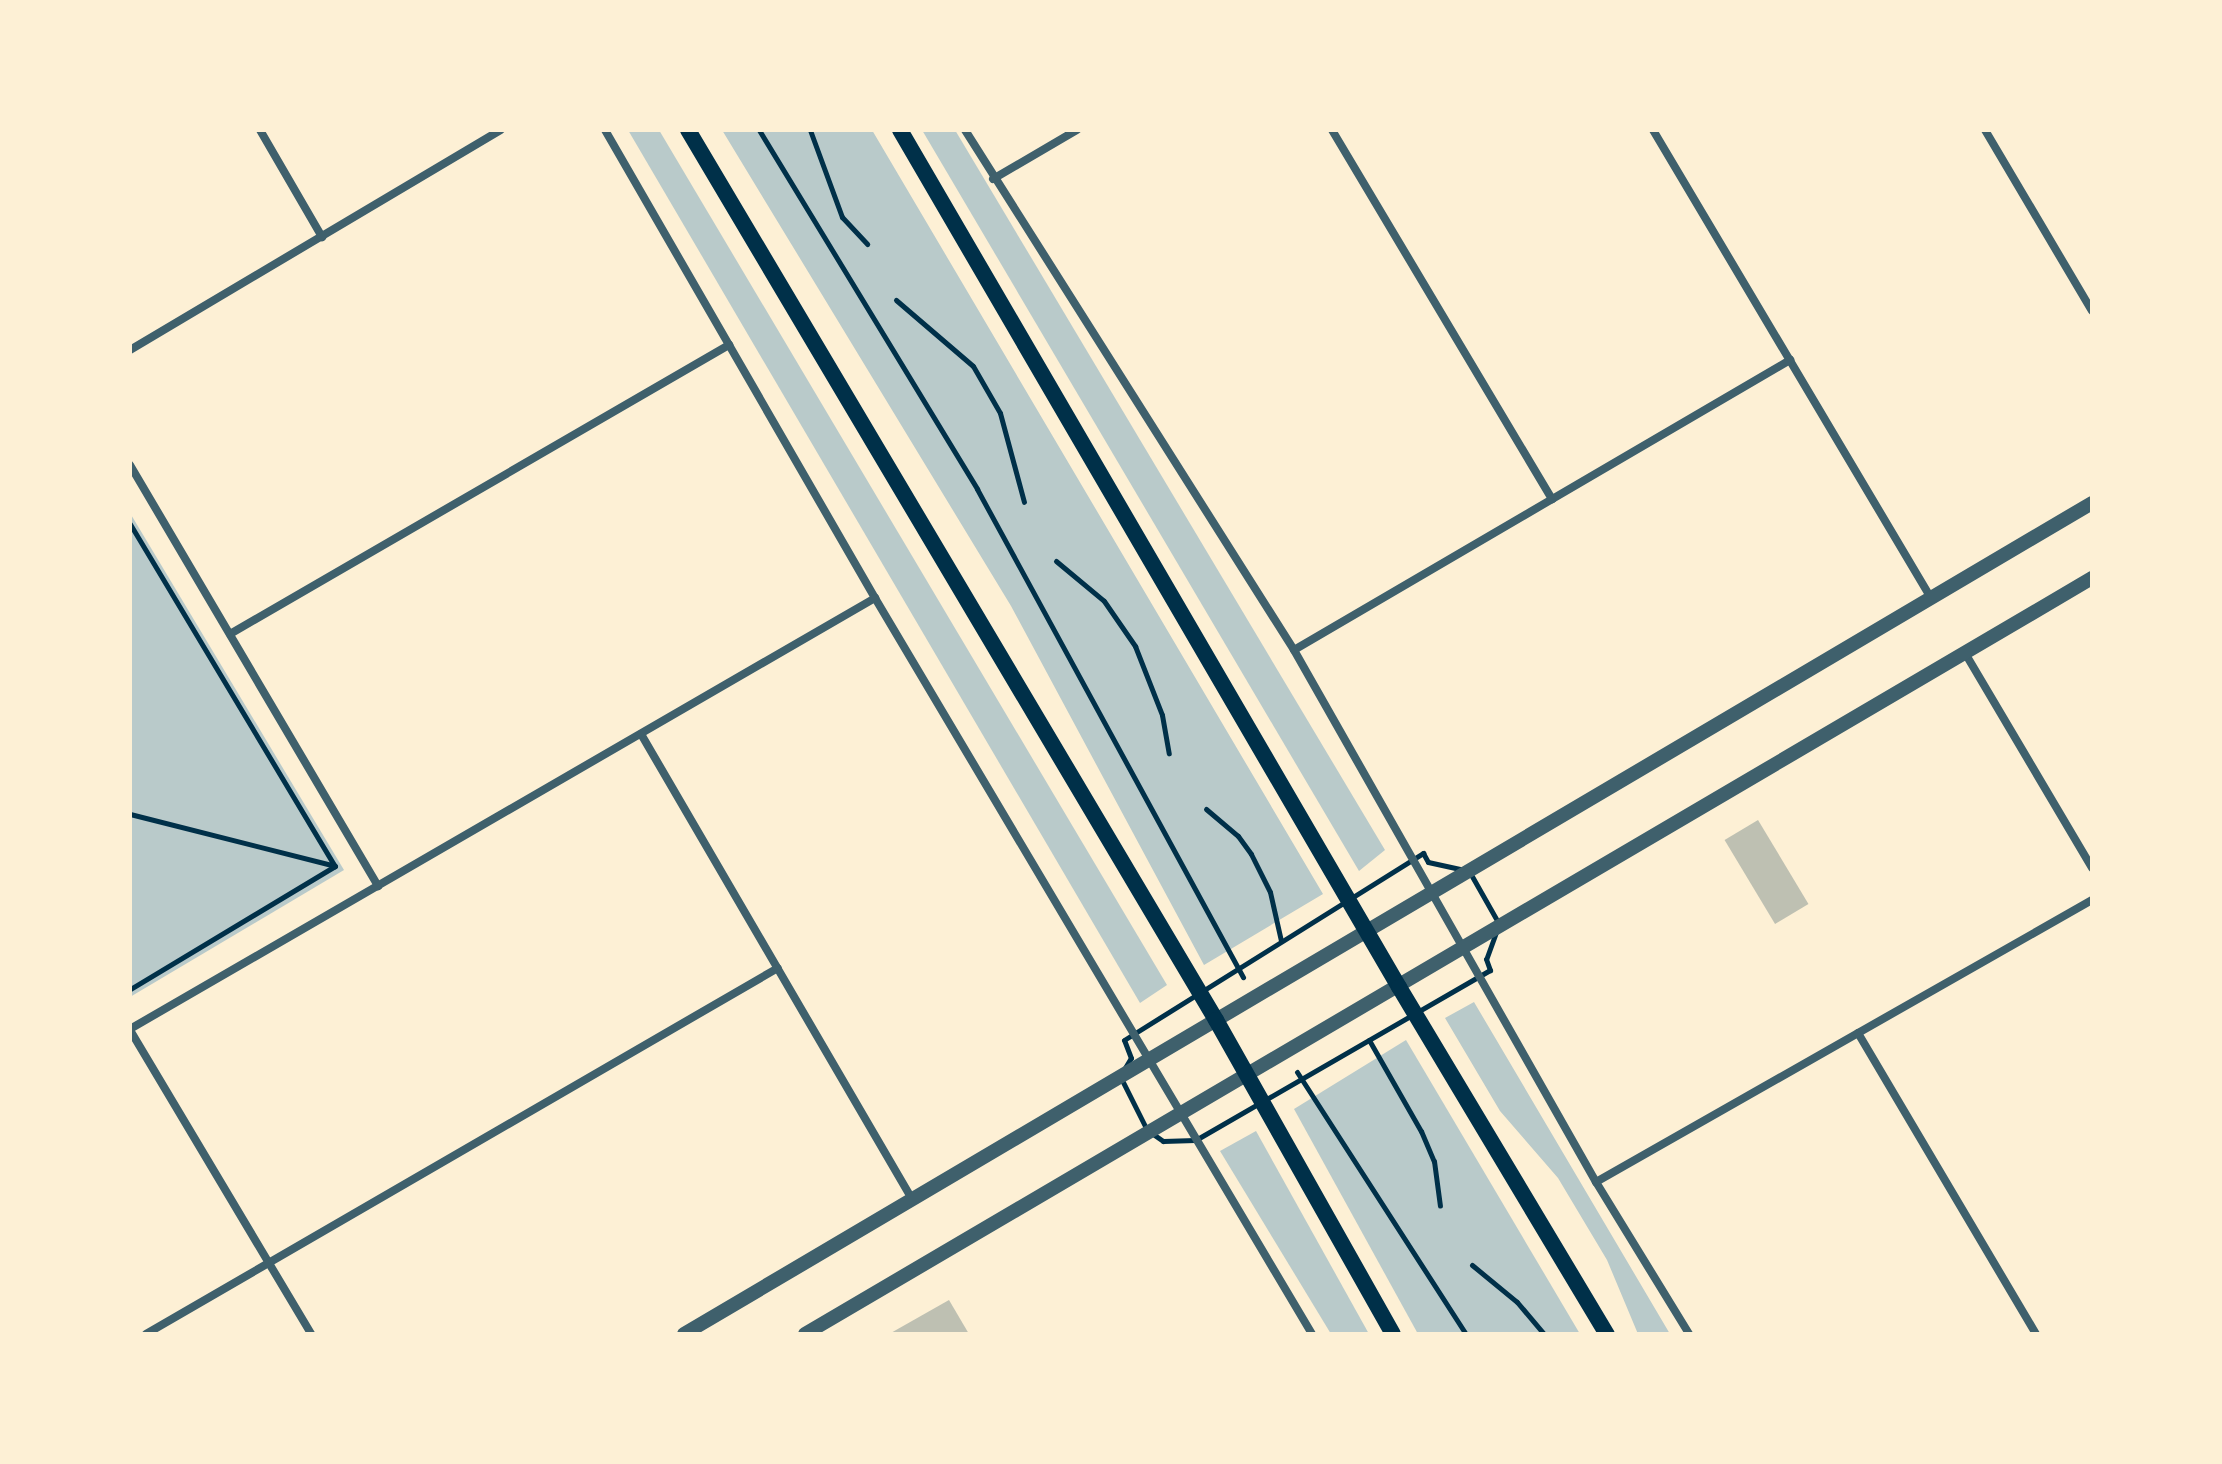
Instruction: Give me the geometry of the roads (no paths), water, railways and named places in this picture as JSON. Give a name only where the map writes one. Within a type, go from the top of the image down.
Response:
[{"type":"main road","points":[[688,130],[1216,1020],[1393,1334]]},
{"type":"main road","points":[[900,130],[1399,987],[1607,1334]]},
{"type":"street","points":[[260,130],[322,237]]},
{"type":"street","points":[[130,350],[501,130]]},
{"type":"street","points":[[605,130],[875,598],[1312,1334]]},
{"type":"street","points":[[965,130],[993,179],[1294,650],[1596,1182],[1689,1334]]},
{"type":"street","points":[[993,179],[1077,130]]},
{"type":"street","points":[[1332,130],[1552,499]]},
{"type":"street","points":[[1653,130],[1931,598]]},
{"type":"street","points":[[1985,130],[2092,311]]},
{"type":"street","points":[[230,634],[729,345]]},
{"type":"street","points":[[1294,650],[1790,360]]},
{"type":"street","points":[[130,465],[378,886]]},
{"type":"street","points":[[684,1334],[2092,503]]},
{"type":"street","points":[[805,1334],[1178,1112],[1399,987],[1463,945],[2092,578]]},
{"type":"street","points":[[311,1334],[130,1030],[875,598]]},
{"type":"street","points":[[1965,653],[2092,868]]},
{"type":"street","points":[[641,734],[912,1199]]},
{"type":"street","points":[[1596,1182],[2092,900]]},
{"type":"street","points":[[146,1334],[778,968]]},
{"type":"street","points":[[1858,1033],[2036,1334]]}]
